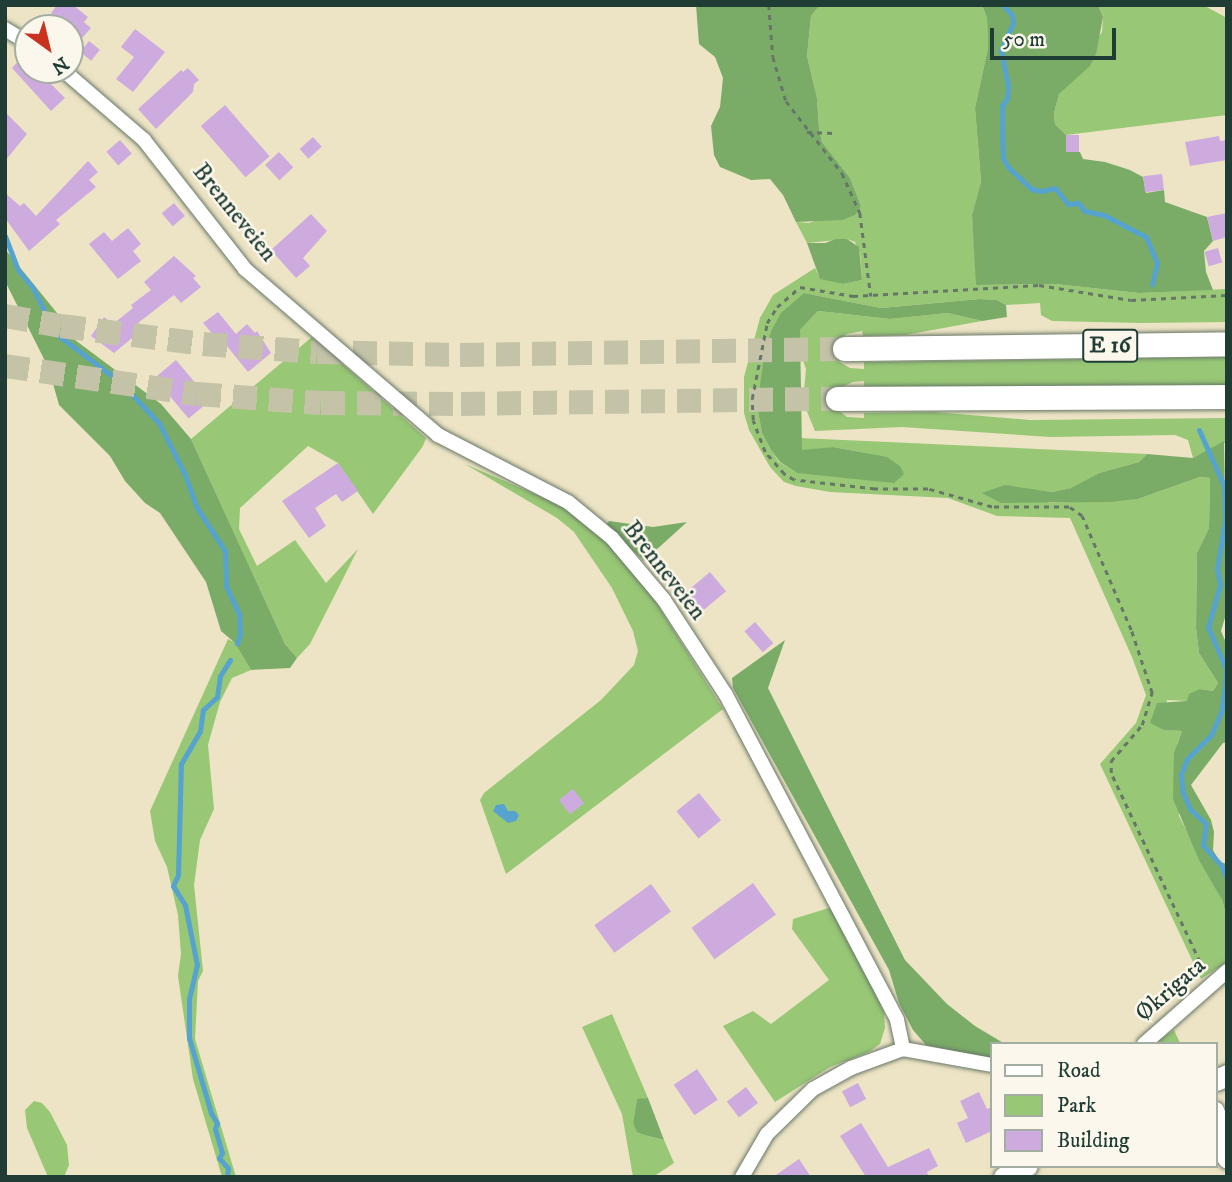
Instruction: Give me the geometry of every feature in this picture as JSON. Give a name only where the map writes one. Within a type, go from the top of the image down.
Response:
[{"type":"highway","name":"E 16","points":[[845,349],[1227,344]]},
{"type":"highway","name":"E 16","points":[[838,399],[1227,397]]},
{"type":"highway","name":"E 16","points":[[1183,398],[1227,409]]},
{"type":"main road","points":[[1004,1177],[1023,1168]]},
{"type":"street","name":"Brenneveien","points":[[81,84],[144,139],[245,269],[438,435],[568,502],[595,522],[627,555],[664,600],[726,695],[897,1020],[902,1049]]},
{"type":"street","name":"Økrigata","points":[[1146,1042],[1227,971]]},
{"type":"street","points":[[742,1177],[766,1134],[813,1088],[851,1068],[902,1049],[990,1065]]},
{"type":"street","points":[[1218,1116],[1227,1141]]},
{"type":"path","points":[[769,5],[773,57],[786,101],[807,132],[842,173],[860,213],[871,296]]},
{"type":"path","points":[[807,132],[835,133]]},
{"type":"path","points":[[1213,982],[1171,906],[1111,774],[1111,761],[1142,725],[1152,693],[1131,630],[1082,516],[1060,507],[992,507],[928,489],[874,489],[802,482],[784,474],[765,452],[753,421],[752,399],[759,351],[771,316],[800,287],[844,295],[871,296],[1039,285],[1131,300],[1227,295]]},
{"type":"green space","points":[[696,5],[820,5],[811,16],[807,56],[817,98],[819,128],[822,142],[850,178],[861,206],[855,215],[842,220],[796,222],[783,195],[770,179],[751,180],[720,167],[714,155],[711,126],[720,107],[723,78],[715,57],[699,44]]},
{"type":"green space","points":[[820,5],[982,5],[987,18],[988,48],[975,108],[981,183],[972,215],[977,285],[1055,284],[1139,293],[1227,289],[1227,322],[1141,323],[1052,321],[1041,315],[1040,303],[1006,305],[997,300],[980,299],[881,308],[804,293],[771,331],[757,406],[762,433],[771,450],[779,462],[797,473],[865,453],[833,447],[802,451],[800,438],[1147,454],[1139,462],[1099,473],[1072,488],[1052,492],[1037,490],[1049,503],[1138,499],[1200,477],[1210,478],[1209,528],[1197,553],[1196,628],[1199,653],[1218,683],[1213,691],[1200,689],[1187,701],[1167,700],[1164,730],[1182,731],[1177,744],[1179,816],[1222,900],[1227,917],[1227,962],[1201,979],[1100,764],[1136,723],[1146,695],[1132,657],[1070,518],[997,516],[948,498],[830,492],[796,486],[784,482],[770,467],[749,430],[744,413],[744,377],[760,318],[773,295],[815,268],[820,278],[843,284],[862,280],[860,253],[855,242],[847,239],[807,243],[796,222],[809,223],[861,206],[850,178],[822,142],[819,128],[817,98],[807,56],[811,16]]},
{"type":"green space","points":[[982,5],[1098,5],[1103,17],[1096,54],[1090,66],[1059,94],[1054,113],[1055,124],[1066,135],[1066,151],[1080,152],[1083,159],[1130,170],[1143,177],[1146,193],[1164,190],[1165,202],[1207,217],[1213,241],[1204,251],[1206,272],[1213,290],[1139,293],[1055,284],[976,285],[972,215],[981,182],[975,108],[988,48],[987,18]]},
{"type":"green space","points":[[1098,5],[1203,5],[1227,18],[1227,115],[1066,135],[1055,124],[1054,113],[1059,94],[1102,32],[1103,17]]},
{"type":"green space","points":[[847,239],[859,247],[862,280],[843,284],[820,279],[807,243],[825,243]]},
{"type":"green space","points":[[5,249],[57,313],[71,337],[161,404],[191,439],[285,644],[297,658],[290,668],[251,670],[234,642],[221,631],[206,582],[160,513],[145,503],[125,481],[110,456],[59,405],[49,369],[5,281]]},
{"type":"green space","points":[[804,293],[881,308],[980,299],[997,300],[1006,305],[1007,317],[982,321],[948,313],[890,319],[818,311],[800,330],[802,450],[833,447],[887,457],[900,466],[904,474],[894,483],[797,473],[780,462],[762,433],[757,406],[764,357],[771,331],[781,313]]},
{"type":"green space","points":[[818,311],[890,319],[948,313],[982,321],[905,335],[863,336],[862,331],[847,334],[835,343],[832,350],[838,361],[850,368],[864,369],[864,362],[1227,357],[1227,385],[864,388],[864,381],[853,382],[840,388],[834,407],[847,417],[864,418],[864,413],[934,412],[1030,420],[1227,418],[1227,442],[1193,458],[1188,440],[1175,435],[1050,437],[902,427],[815,431],[803,402],[806,369],[800,352],[800,330]]},
{"type":"green space","points":[[312,337],[426,438],[423,446],[373,514],[338,463],[308,446],[240,508],[239,529],[257,566],[295,540],[326,583],[358,549],[310,644],[297,658],[285,644],[191,439]]},
{"type":"green space","points":[[1224,441],[1227,611],[1221,631],[1227,645],[1227,742],[1223,743],[1191,785],[1211,820],[1214,832],[1213,850],[1220,862],[1227,864],[1227,917],[1222,900],[1199,860],[1173,799],[1174,753],[1182,731],[1164,730],[1150,723],[1157,703],[1187,701],[1189,694],[1200,689],[1213,691],[1218,683],[1199,653],[1196,628],[1197,553],[1209,528],[1210,478],[1200,477],[1138,499],[1109,502],[1001,503],[982,493],[1005,485],[1052,492],[1071,488],[1099,473],[1139,462],[1147,454],[1193,458]]},
{"type":"green space","points":[[465,464],[563,506],[607,541],[654,599],[723,709],[506,874],[480,800],[484,793],[601,700],[634,665],[638,651],[633,631],[612,588],[574,532],[557,518]]},
{"type":"green space","points":[[609,521],[653,527],[687,522],[644,561],[606,525]]},
{"type":"green space","points":[[228,639],[234,642],[251,670],[232,678],[220,702],[208,745],[214,809],[200,840],[194,885],[203,971],[198,981],[195,1039],[236,1177],[222,1177],[193,1079],[178,976],[181,954],[178,915],[167,867],[155,841],[150,811]]},
{"type":"green space","points":[[785,640],[768,688],[905,960],[947,1004],[1002,1042],[990,1042],[990,1059],[926,1045],[913,1030],[899,1003],[889,970],[733,688],[732,678]]},
{"type":"green space","points":[[832,907],[870,980],[884,1013],[885,1028],[880,1044],[869,1052],[830,1067],[775,1102],[723,1026],[753,1011],[771,1024],[829,980],[792,929],[793,919]]},
{"type":"green space","points":[[612,1014],[648,1098],[637,1100],[633,1123],[644,1135],[664,1140],[674,1163],[653,1177],[633,1177],[622,1114],[582,1027]]},
{"type":"green space","points":[[1174,1030],[1180,1042],[1157,1042]]},
{"type":"green space","points":[[648,1098],[664,1140],[637,1132],[633,1123],[637,1099]]},
{"type":"green space","points":[[34,1101],[42,1103],[50,1112],[67,1145],[69,1165],[64,1177],[48,1177],[27,1128],[25,1110]]},
{"type":"water","points":[[504,804],[508,811],[515,811],[519,815],[516,821],[508,823],[493,811],[496,805]]},
{"type":"building","points":[[57,5],[73,5],[88,17],[84,22],[84,14],[51,13]]},
{"type":"building","points":[[84,22],[91,28],[84,36]]},
{"type":"building","points":[[135,29],[165,52],[133,92],[116,79],[134,57],[121,47]]},
{"type":"building","points":[[89,41],[100,50],[91,61],[84,55],[84,47]]},
{"type":"building","points":[[188,68],[199,80],[194,84],[193,92],[156,129],[138,109],[181,70],[183,72]]},
{"type":"building","points":[[27,84],[51,84],[65,98],[51,111]]},
{"type":"building","points":[[225,105],[270,156],[245,177],[201,126]]},
{"type":"building","points":[[5,112],[27,134],[5,161]]},
{"type":"building","points":[[1066,135],[1079,135],[1079,152],[1066,152]]},
{"type":"building","points":[[1219,136],[1220,141],[1227,140],[1227,160],[1190,166],[1185,142]]},
{"type":"building","points":[[313,137],[322,147],[308,159],[300,149]]},
{"type":"building","points":[[120,140],[132,154],[118,165],[106,152]]},
{"type":"building","points":[[279,152],[293,167],[279,180],[265,165]]},
{"type":"building","points":[[88,161],[98,172],[89,180],[96,187],[56,220],[60,224],[29,251],[5,218],[5,193],[20,206],[24,203],[36,216]]},
{"type":"building","points":[[1162,174],[1164,190],[1145,192],[1143,176]]},
{"type":"building","points":[[174,203],[185,216],[173,226],[162,213]]},
{"type":"building","points":[[1227,213],[1227,237],[1213,241],[1207,217]]},
{"type":"building","points":[[311,214],[327,231],[303,258],[310,266],[296,278],[271,250]]},
{"type":"building","points":[[128,228],[141,244],[133,251],[141,261],[118,279],[89,244],[104,232],[112,241]]},
{"type":"building","points":[[1218,248],[1222,262],[1209,266],[1205,252]]},
{"type":"building","points":[[174,256],[196,276],[193,278],[201,287],[181,303],[174,295],[138,323],[143,329],[114,353],[91,336],[104,317],[113,324],[133,308],[131,305],[151,290],[144,282]]},
{"type":"building","points":[[218,312],[236,334],[247,324],[255,333],[257,331],[271,353],[248,372],[218,335],[216,338],[203,323]]},
{"type":"building","points":[[176,360],[210,401],[189,419],[155,378]]},
{"type":"building","points":[[338,463],[358,491],[342,502],[336,494],[315,508],[326,526],[309,538],[282,501]]},
{"type":"building","points":[[710,572],[726,591],[702,612],[685,593]]},
{"type":"building","points":[[755,622],[773,643],[763,652],[744,631]]},
{"type":"building","points":[[573,789],[584,803],[570,814],[559,800]]},
{"type":"building","points":[[699,793],[721,820],[698,838],[676,811]]},
{"type":"building","points":[[753,883],[776,915],[714,959],[692,928]]},
{"type":"building","points":[[651,884],[671,912],[614,953],[594,925]]},
{"type":"building","points":[[697,1069],[718,1100],[694,1115],[674,1085]]},
{"type":"building","points":[[858,1083],[866,1099],[850,1107],[842,1091]]},
{"type":"building","points":[[746,1087],[758,1103],[739,1117],[727,1101]]},
{"type":"building","points":[[979,1092],[987,1109],[990,1108],[990,1132],[966,1143],[957,1123],[968,1118],[960,1101]]},
{"type":"building","points":[[861,1123],[888,1167],[929,1148],[938,1166],[927,1172],[929,1177],[866,1177],[840,1136]]},
{"type":"building","points":[[799,1159],[811,1177],[773,1177]]},
{"type":"waterway","points":[[1003,5],[1012,15],[1013,23],[1001,50],[1008,86],[1007,98],[1002,106],[1003,158],[1008,167],[1032,189],[1041,191],[1055,188],[1068,204],[1078,203],[1085,211],[1104,215],[1146,237],[1157,263],[1152,284]]},
{"type":"waterway","points":[[5,236],[18,270],[33,288],[55,333],[119,381],[159,423],[185,475],[197,508],[225,551],[226,586],[239,614],[240,634],[237,644]]},
{"type":"waterway","points":[[1199,430],[1224,486],[1225,520],[1217,569],[1220,585],[1208,627],[1226,669],[1221,712],[1211,735],[1187,759],[1181,775],[1183,793],[1190,809],[1206,824],[1203,845],[1221,865],[1227,879]]},
{"type":"waterway","points":[[227,1177],[228,1168],[219,1158],[222,1153],[215,1129],[217,1123],[211,1113],[189,1038],[189,999],[197,965],[185,905],[173,886],[178,875],[181,764],[200,731],[203,710],[217,697],[220,676],[230,660]]},
{"type":"tunnel","points":[[5,316],[203,344],[317,352],[460,355],[845,349]]},
{"type":"tunnel","points":[[5,366],[197,394],[321,403],[838,399]]}]
